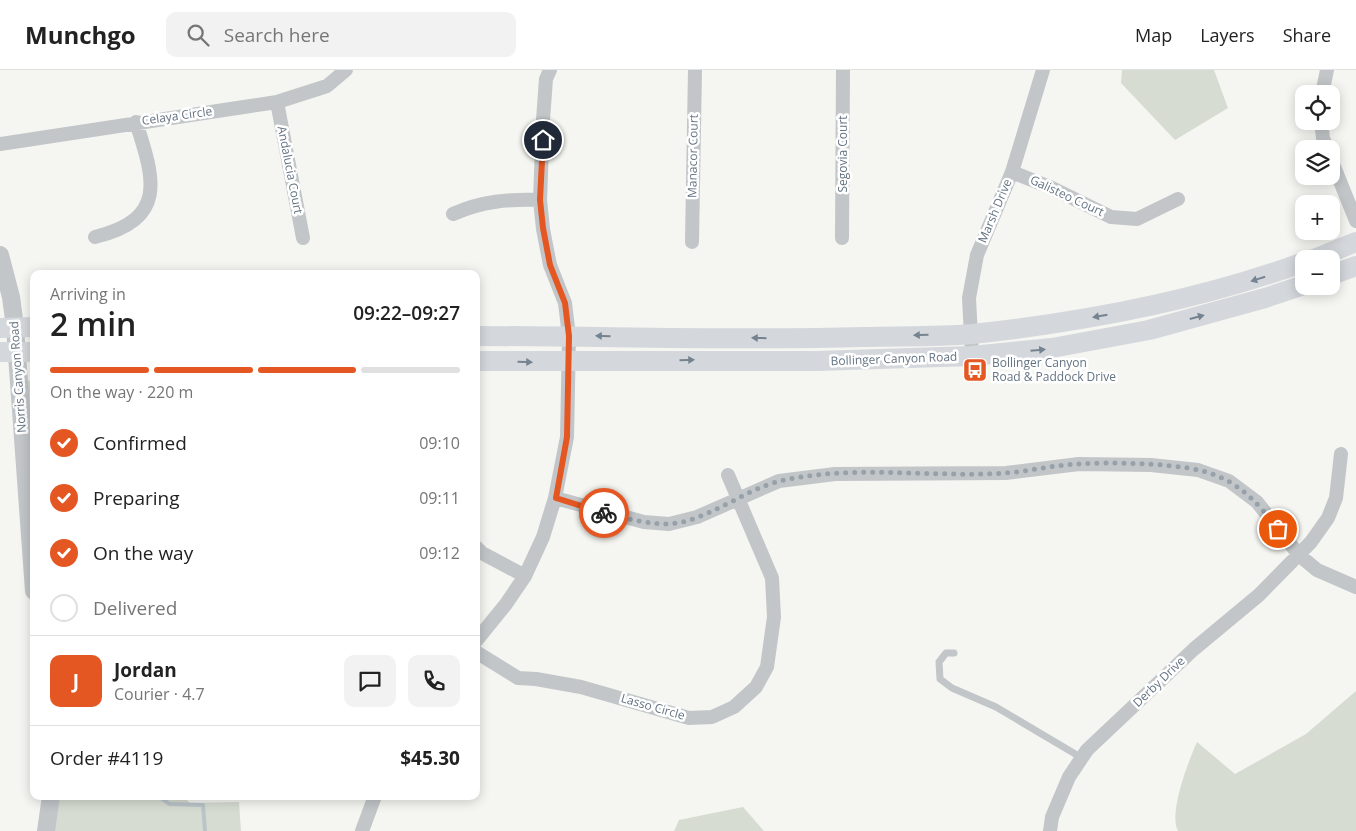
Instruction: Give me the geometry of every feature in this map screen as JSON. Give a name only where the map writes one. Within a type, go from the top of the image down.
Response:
[{"type":"main road","points":[[1336,250],[1356,242]]},
{"type":"main road","name":"Bollinger Canyon Road","points":[[480,336],[816,338],[970,334],[1045,325],[1141,309],[1256,280],[1295,265]]},
{"type":"main road","points":[[1340,272],[1356,266]]},
{"type":"main road","name":"Bollinger Canyon Road","points":[[480,361],[816,361],[972,356],[1052,348],[1149,330],[1295,288]]},
{"type":"street","name":"Celaya Circle","points":[[0,144],[277,102],[327,86],[346,70]]},
{"type":"street","points":[[480,636],[506,604],[525,576],[543,538],[556,498],[567,437],[569,336],[565,303],[550,265],[540,200],[546,79],[550,70]]},
{"type":"street","name":"Manacor Court","points":[[692,242],[695,70]]},
{"type":"street","name":"Segovia Court","points":[[842,238],[843,70]]},
{"type":"street","name":"Marsh Drive","points":[[972,356],[969,298],[976,255],[1012,172],[1043,70]]},
{"type":"street","points":[[1324,85],[1327,70]]},
{"type":"street","name":"Andalucia Court","points":[[277,102],[303,238]]},
{"type":"street","points":[[95,237],[133,223],[147,209],[151,187],[145,148],[136,122]]},
{"type":"street","name":"Galisteo Court","points":[[1012,172],[1111,217],[1137,218],[1154,212],[1178,199]]},
{"type":"street","points":[[1340,181],[1356,220]]},
{"type":"street","points":[[453,214],[474,205],[506,199],[540,200]]},
{"type":"street","name":"Norris Canyon Road","points":[[0,255],[16,327],[16,352],[30,538]]},
{"type":"street","name":"Derby Drive","points":[[1050,831],[1052,817],[1069,777],[1087,750],[1194,649],[1259,595],[1299,555],[1328,518],[1336,498],[1341,454]]},
{"type":"street","points":[[556,498],[644,522],[669,524],[696,517],[736,498],[779,481],[835,474],[1006,473],[1079,464],[1198,470],[1229,481],[1258,502],[1299,555],[1317,570],[1356,587]]},
{"type":"street","name":"Lasso Circle","points":[[480,654],[518,678],[536,678],[582,687],[689,718],[712,717],[734,707],[756,688],[767,667],[774,617],[772,578],[754,532],[736,498],[728,475]]},
{"type":"street","points":[[480,551],[525,576]]},
{"type":"street","points":[[46,831],[50,800]]},
{"type":"street","points":[[362,831],[374,800]]},
{"type":"lane","points":[[954,653],[946,653],[940,662],[940,679],[952,688],[996,707],[1082,758]]},
{"type":"shaded area","points":[[1122,70],[1214,70],[1228,108],[1175,140],[1121,83]]},
{"type":"shaded area","points":[[30,380],[30,454],[27,425],[28,381]]},
{"type":"shaded area","points":[[1356,691],[1356,831],[1178,831],[1176,812],[1178,800],[1185,773],[1197,742],[1235,774],[1306,734]]},
{"type":"shaded area","points":[[58,800],[187,800],[190,803],[239,802],[241,831],[54,831]]},
{"type":"shaded area","points":[[743,807],[764,831],[674,831],[679,820]]},
{"type":"waterway","points":[[164,800],[169,804],[203,805],[205,831]]},
{"type":"way so far","points":[[604,513],[644,522],[669,524],[696,517],[736,498],[779,481],[835,474],[1006,473],[1079,464],[1151,465],[1198,470],[1229,481],[1258,502],[1278,529]]},
{"type":"place","name":"Bollinger Canyon Road & Paddock Drive","points":[[975,370]]},
{"type":"route","points":[[543,140],[540,200],[543,228],[550,265],[565,303],[569,336],[567,437],[556,498],[604,513]]}]
